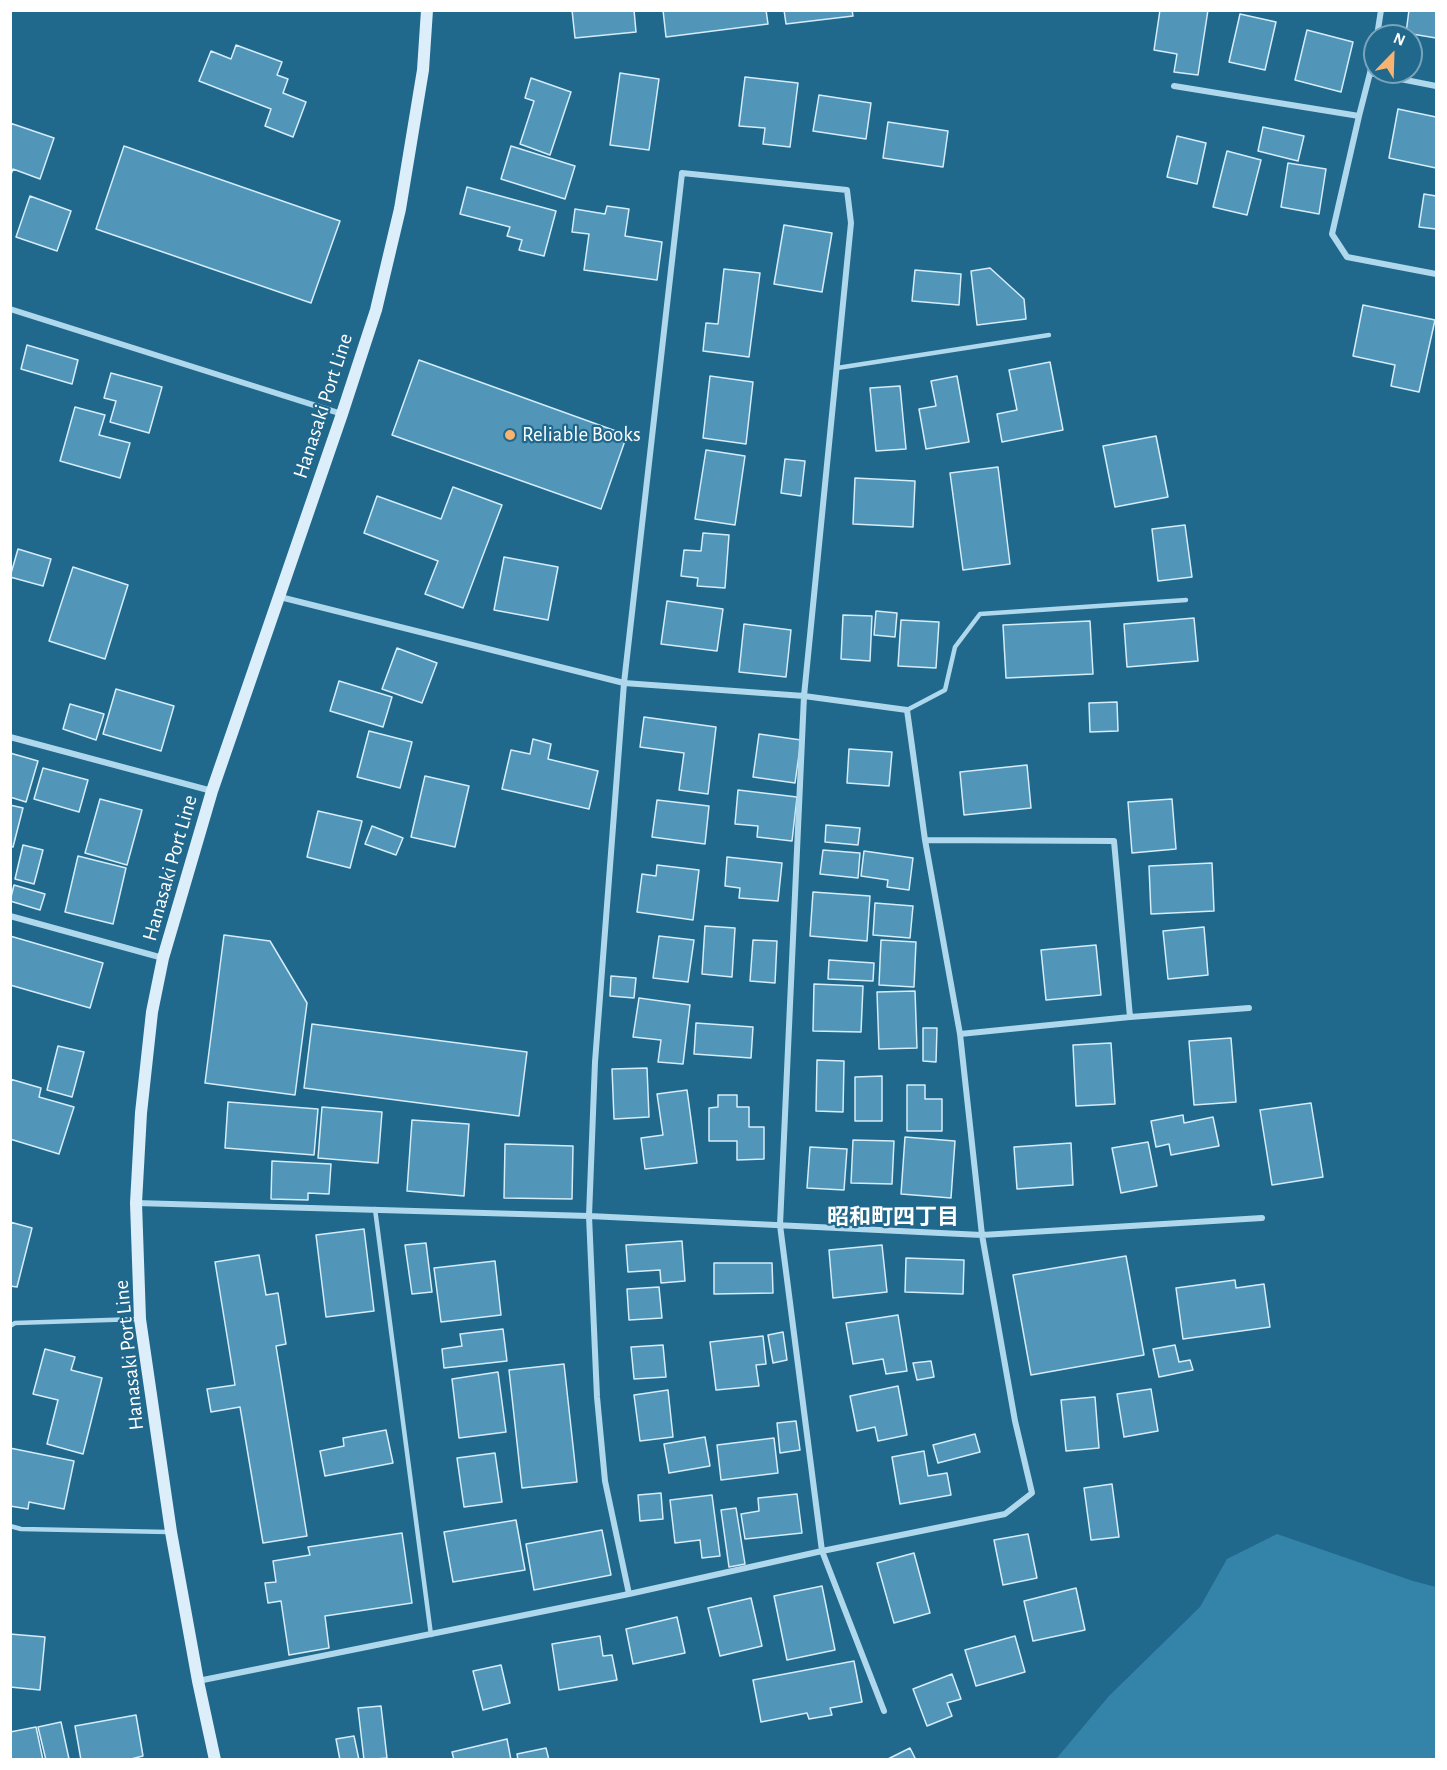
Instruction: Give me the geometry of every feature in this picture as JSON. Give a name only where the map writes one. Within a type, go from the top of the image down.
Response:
[{"type":"main road","name":"Hanasaki Port Line","points":[[214,1760],[171,1532],[140,1319],[136,1203],[141,1113],[152,1012],[163,958],[212,791],[376,310],[400,209],[423,70],[427,10]]},
{"type":"street","points":[[1367,84],[1332,234],[1347,257],[1437,274]]},
{"type":"street","points":[[1174,86],[1359,116]]},
{"type":"street","points":[[629,1594],[605,1480],[597,1397],[589,1216],[595,1062],[624,682],[682,173],[847,190],[851,223],[804,696],[780,1225],[822,1551],[884,1711]]},
{"type":"street","points":[[10,309],[342,414]]},
{"type":"street","points":[[198,1682],[1005,1514],[1032,1493],[1015,1421],[982,1235],[960,1034],[925,840],[907,710],[804,696],[624,682],[280,597]]},
{"type":"street","points":[[10,737],[212,791]]},
{"type":"street","points":[[925,840],[1114,841],[1130,1017]]},
{"type":"street","points":[[10,916],[163,958]]},
{"type":"street","points":[[960,1034],[1249,1008]]},
{"type":"street","points":[[136,1203],[589,1216],[982,1235],[1262,1218]]},
{"type":"lane","points":[[837,368],[1049,335]]},
{"type":"lane","points":[[907,710],[945,690],[956,647],[980,614],[1186,600]]},
{"type":"lane","points":[[375,1209],[431,1635]]},
{"type":"lane","points":[[10,1326],[15,1323],[140,1319]]},
{"type":"lane","points":[[10,1526],[21,1529],[171,1532]]},
{"type":"shaded area","points":[[1277,1534],[1436,1587],[1436,1759],[1056,1759],[1109,1696],[1200,1607],[1227,1559]]},
{"type":"building","points":[[572,10],[634,10],[636,32],[575,38]]},
{"type":"building","points":[[663,10],[766,10],[768,24],[666,37]]},
{"type":"building","points":[[784,10],[852,10],[853,16],[786,24]]},
{"type":"building","points":[[1160,10],[1208,10],[1198,75],[1174,72],[1177,54],[1154,50]]},
{"type":"building","points":[[1409,10],[1436,10],[1436,38],[1423,36],[1423,24],[1407,24]]},
{"type":"building","points":[[1240,14],[1276,22],[1265,70],[1229,62]]},
{"type":"building","points":[[1307,30],[1353,42],[1341,92],[1295,80]]},
{"type":"building","points":[[236,45],[282,62],[277,75],[288,79],[283,93],[306,102],[293,137],[265,126],[271,109],[199,81],[211,51],[231,59]]},
{"type":"building","points":[[620,73],[659,79],[649,150],[610,145]]},
{"type":"building","points":[[745,77],[798,83],[790,147],[763,144],[765,128],[739,126]]},
{"type":"building","points":[[531,78],[571,92],[550,155],[520,144],[534,101],[525,98]]},
{"type":"building","points":[[819,95],[871,103],[866,139],[813,131]]},
{"type":"building","points":[[1398,109],[1436,117],[1436,168],[1389,158]]},
{"type":"building","points":[[888,122],[948,131],[943,167],[883,158]]},
{"type":"building","points":[[10,123],[54,138],[40,179],[13,169],[10,177]]},
{"type":"building","points":[[1263,127],[1304,136],[1298,161],[1258,151]]},
{"type":"building","points":[[1177,136],[1206,143],[1197,184],[1167,177]]},
{"type":"building","points":[[124,146],[340,221],[311,303],[96,229]]},
{"type":"building","points":[[511,146],[575,166],[565,199],[501,179]]},
{"type":"building","points":[[1227,151],[1261,160],[1247,215],[1213,207]]},
{"type":"building","points":[[1288,163],[1326,169],[1319,214],[1281,207]]},
{"type":"building","points":[[467,187],[556,211],[544,256],[519,250],[522,240],[507,236],[510,227],[460,214]]},
{"type":"building","points":[[1424,194],[1436,196],[1436,229],[1419,227]]},
{"type":"building","points":[[30,196],[71,211],[57,251],[16,237]]},
{"type":"building","points":[[607,206],[629,209],[625,236],[662,242],[657,280],[584,270],[589,234],[572,232],[575,209],[605,214]]},
{"type":"building","points":[[784,225],[832,233],[822,292],[774,284]]},
{"type":"building","points":[[990,268],[1024,299],[1026,319],[977,325],[971,271]]},
{"type":"building","points":[[724,269],[760,273],[749,357],[703,351],[706,323],[718,324]]},
{"type":"building","points":[[915,270],[961,274],[959,305],[912,301]]},
{"type":"building","points":[[1363,305],[1435,320],[1419,392],[1391,386],[1395,365],[1353,356]]},
{"type":"building","points":[[27,345],[78,360],[72,384],[21,369]]},
{"type":"building","name":"Reliable Books","points":[[419,360],[627,435],[601,509],[392,435]]},
{"type":"building","points":[[1050,362],[1063,430],[1002,442],[997,414],[1017,410],[1009,370]]},
{"type":"building","points":[[111,373],[162,387],[149,433],[110,422],[116,401],[104,398]]},
{"type":"building","points":[[710,376],[753,382],[746,444],[703,438]]},
{"type":"building","points":[[957,376],[969,442],[926,449],[919,409],[936,406],[931,381]]},
{"type":"building","points":[[900,386],[906,449],[876,451],[870,388]]},
{"type":"building","points":[[75,407],[105,415],[99,435],[130,443],[120,478],[60,461]]},
{"type":"building","points":[[1156,436],[1168,497],[1115,507],[1103,446]]},
{"type":"building","points":[[706,450],[745,456],[735,525],[695,519]]},
{"type":"building","points":[[785,459],[805,461],[801,496],[781,493]]},
{"type":"building","points":[[998,467],[1010,564],[963,570],[950,473]]},
{"type":"building","points":[[855,478],[915,481],[913,527],[853,524]]},
{"type":"building","points":[[453,487],[502,505],[463,608],[425,594],[438,561],[364,533],[377,496],[441,519]]},
{"type":"building","points":[[1185,525],[1192,577],[1158,581],[1152,529]]},
{"type":"building","points":[[703,533],[729,535],[725,588],[697,586],[698,578],[681,576],[684,550],[701,551]]},
{"type":"building","points":[[18,549],[51,559],[43,586],[10,577]]},
{"type":"building","points":[[504,557],[558,567],[548,620],[494,610]]},
{"type":"building","points":[[73,567],[128,585],[105,659],[49,641]]},
{"type":"building","points":[[667,601],[723,609],[717,651],[661,644]]},
{"type":"building","points":[[876,611],[897,613],[895,637],[874,635]]},
{"type":"building","points":[[843,615],[872,616],[870,661],[841,659]]},
{"type":"building","points":[[1194,618],[1198,661],[1127,667],[1124,624]]},
{"type":"building","points":[[901,620],[939,622],[936,668],[898,666]]},
{"type":"building","points":[[1090,621],[1093,674],[1006,678],[1003,625]]},
{"type":"building","points":[[744,624],[791,630],[786,677],[739,672]]},
{"type":"building","points":[[397,648],[437,663],[422,703],[382,689]]},
{"type":"building","points":[[339,681],[392,697],[383,727],[330,711]]},
{"type":"building","points":[[116,689],[174,706],[161,751],[103,734]]},
{"type":"building","points":[[1117,702],[1118,731],[1090,732],[1089,703]]},
{"type":"building","points":[[70,704],[104,714],[96,740],[63,729]]},
{"type":"building","points":[[644,717],[716,727],[708,794],[679,790],[684,753],[640,747]]},
{"type":"building","points":[[369,731],[412,742],[400,788],[357,777]]},
{"type":"building","points":[[759,734],[801,740],[795,783],[753,777]]},
{"type":"building","points":[[533,739],[551,744],[548,759],[598,771],[589,809],[502,789],[511,750],[530,754]]},
{"type":"building","points":[[849,749],[892,752],[889,786],[847,783]]},
{"type":"building","points":[[10,753],[38,761],[26,802],[10,797]]},
{"type":"building","points":[[1027,765],[1031,808],[964,815],[960,772]]},
{"type":"building","points":[[43,768],[88,780],[79,812],[34,799]]},
{"type":"building","points":[[425,776],[469,786],[455,847],[411,837]]},
{"type":"building","points":[[738,790],[797,797],[792,841],[757,837],[758,826],[735,824]]},
{"type":"building","points":[[100,799],[142,810],[127,865],[85,853]]},
{"type":"building","points":[[1172,799],[1176,849],[1132,853],[1128,802]]},
{"type":"building","points":[[657,800],[709,806],[705,844],[652,837]]},
{"type":"building","points":[[10,805],[23,808],[13,847],[10,846]]},
{"type":"building","points":[[318,811],[362,821],[350,868],[307,857]]},
{"type":"building","points":[[826,825],[860,828],[858,845],[825,842]]},
{"type":"building","points":[[372,826],[403,838],[396,855],[365,844]]},
{"type":"building","points":[[23,845],[43,850],[34,884],[15,879]]},
{"type":"building","points":[[823,850],[860,853],[858,878],[820,874]]},
{"type":"building","points":[[864,851],[913,858],[909,890],[887,887],[888,880],[861,876]]},
{"type":"building","points":[[78,856],[126,868],[113,924],[65,912]]},
{"type":"building","points":[[727,857],[782,863],[778,901],[739,898],[740,888],[725,886]]},
{"type":"building","points":[[1212,863],[1214,911],[1151,914],[1149,866]]},
{"type":"building","points":[[657,865],[699,870],[693,920],[637,912],[642,874],[656,876]]},
{"type":"building","points":[[14,885],[45,894],[40,910],[10,901]]},
{"type":"building","points":[[813,892],[870,896],[867,941],[810,936]]},
{"type":"building","points":[[875,903],[913,906],[910,938],[873,935]]},
{"type":"building","points":[[705,926],[735,928],[732,977],[702,974]]},
{"type":"building","points":[[1204,927],[1208,975],[1168,979],[1163,931]]},
{"type":"building","points":[[224,935],[270,941],[307,1003],[295,1095],[205,1083]]},
{"type":"building","points":[[10,936],[103,963],[90,1008],[10,985]]},
{"type":"building","points":[[659,936],[694,940],[688,982],[653,978]]},
{"type":"building","points":[[753,940],[777,941],[775,983],[750,981]]},
{"type":"building","points":[[881,940],[916,942],[914,987],[879,985]]},
{"type":"building","points":[[1096,945],[1101,995],[1046,1000],[1041,950]]},
{"type":"building","points":[[829,960],[874,963],[873,981],[828,979]]},
{"type":"building","points":[[611,976],[636,978],[634,998],[610,996]]},
{"type":"building","points":[[814,984],[863,986],[861,1032],[813,1031]]},
{"type":"building","points":[[915,991],[917,1048],[879,1049],[877,992]]},
{"type":"building","points":[[639,998],[690,1005],[683,1064],[658,1062],[661,1040],[633,1037]]},
{"type":"building","points":[[696,1023],[753,1027],[751,1058],[694,1054]]},
{"type":"building","points":[[312,1024],[527,1052],[519,1116],[304,1088]]},
{"type":"building","points":[[923,1028],[937,1028],[936,1062],[923,1061]]},
{"type":"building","points":[[1231,1038],[1236,1102],[1194,1105],[1189,1041]]},
{"type":"building","points":[[1111,1043],[1115,1104],[1076,1106],[1073,1045]]},
{"type":"building","points":[[58,1046],[84,1052],[72,1097],[47,1090]]},
{"type":"building","points":[[817,1060],[844,1061],[843,1112],[816,1111]]},
{"type":"building","points":[[647,1068],[649,1117],[614,1119],[612,1069]]},
{"type":"building","points":[[882,1076],[882,1121],[855,1121],[855,1077]]},
{"type":"building","points":[[10,1079],[41,1088],[39,1097],[74,1107],[59,1154],[10,1139]]},
{"type":"building","points":[[907,1085],[925,1085],[925,1099],[942,1099],[942,1131],[907,1131]]},
{"type":"building","points":[[687,1090],[697,1163],[645,1169],[641,1138],[663,1135],[657,1094]]},
{"type":"building","points":[[718,1095],[737,1095],[737,1107],[749,1107],[749,1127],[764,1127],[764,1159],[737,1160],[737,1141],[709,1141],[709,1108],[718,1107]]},
{"type":"building","points":[[228,1102],[318,1109],[314,1155],[225,1148]]},
{"type":"building","points":[[1311,1103],[1323,1177],[1272,1185],[1260,1110]]},
{"type":"building","points":[[322,1107],[382,1112],[378,1163],[318,1158]]},
{"type":"building","points":[[1183,1115],[1184,1123],[1213,1117],[1219,1146],[1171,1155],[1169,1144],[1156,1147],[1151,1121]]},
{"type":"building","points":[[412,1120],[469,1124],[464,1196],[407,1191]]},
{"type":"building","points":[[905,1137],[955,1141],[951,1198],[901,1194]]},
{"type":"building","points":[[853,1140],[894,1141],[892,1184],[851,1183]]},
{"type":"building","points":[[1148,1142],[1157,1186],[1121,1193],[1112,1148]]},
{"type":"building","points":[[1071,1143],[1073,1185],[1017,1189],[1014,1147]]},
{"type":"building","points":[[505,1144],[573,1146],[572,1199],[504,1198]]},
{"type":"building","points":[[810,1147],[847,1149],[844,1190],[807,1188]]},
{"type":"building","points":[[272,1161],[331,1164],[329,1194],[308,1193],[308,1200],[271,1199]]},
{"type":"building","points":[[10,1222],[32,1228],[17,1287],[10,1286]]},
{"type":"building","points":[[364,1229],[374,1311],[326,1317],[316,1235]]},
{"type":"building","points":[[682,1241],[685,1281],[661,1283],[660,1270],[628,1272],[626,1245]]},
{"type":"building","points":[[426,1243],[432,1292],[412,1294],[405,1245]]},
{"type":"building","points":[[882,1245],[887,1292],[833,1298],[829,1250]]},
{"type":"building","points":[[259,1255],[266,1295],[278,1293],[286,1344],[276,1346],[307,1536],[263,1543],[240,1407],[211,1412],[207,1389],[235,1385],[215,1262]]},
{"type":"building","points":[[1126,1256],[1144,1355],[1031,1375],[1013,1275]]},
{"type":"building","points":[[906,1258],[964,1260],[963,1294],[905,1292]]},
{"type":"building","points":[[495,1261],[501,1315],[441,1322],[434,1268]]},
{"type":"building","points":[[714,1263],[772,1263],[773,1293],[714,1294]]},
{"type":"building","points":[[1235,1280],[1236,1288],[1264,1284],[1270,1327],[1183,1339],[1176,1288]]},
{"type":"building","points":[[659,1287],[662,1318],[629,1320],[627,1289]]},
{"type":"building","points":[[898,1315],[907,1371],[886,1374],[883,1359],[853,1364],[846,1323]]},
{"type":"building","points":[[503,1329],[507,1361],[444,1368],[442,1349],[462,1346],[460,1334]]},
{"type":"building","points":[[783,1332],[787,1360],[773,1363],[768,1335]]},
{"type":"building","points":[[763,1336],[766,1364],[756,1365],[759,1386],[716,1390],[710,1342]]},
{"type":"building","points":[[663,1345],[666,1377],[634,1379],[631,1347]]},
{"type":"building","points":[[1175,1345],[1179,1362],[1190,1360],[1193,1370],[1159,1377],[1153,1349]]},
{"type":"building","points":[[45,1349],[75,1357],[71,1370],[102,1378],[83,1454],[47,1444],[58,1400],[33,1394]]},
{"type":"building","points":[[931,1361],[934,1377],[917,1380],[913,1363]]},
{"type":"building","points":[[564,1364],[577,1482],[522,1488],[509,1370]]},
{"type":"building","points":[[498,1372],[506,1432],[459,1438],[452,1379]]},
{"type":"building","points":[[898,1386],[907,1435],[878,1441],[875,1427],[857,1431],[850,1396]]},
{"type":"building","points":[[1151,1389],[1158,1431],[1124,1437],[1117,1394]]},
{"type":"building","points":[[668,1390],[673,1437],[640,1441],[634,1395]]},
{"type":"building","points":[[1095,1397],[1099,1448],[1066,1451],[1061,1400]]},
{"type":"building","points":[[796,1421],[800,1450],[780,1453],[777,1423]]},
{"type":"building","points":[[386,1430],[393,1463],[325,1476],[320,1451],[344,1446],[343,1438]]},
{"type":"building","points":[[975,1434],[980,1452],[938,1463],[933,1445]]},
{"type":"building","points":[[705,1437],[710,1466],[669,1473],[664,1444]]},
{"type":"building","points":[[774,1438],[778,1473],[721,1480],[717,1445]]},
{"type":"building","points":[[10,1448],[74,1461],[64,1509],[29,1502],[28,1509],[10,1506]]},
{"type":"building","points":[[924,1451],[928,1476],[947,1473],[951,1495],[900,1504],[892,1457]]},
{"type":"building","points":[[495,1453],[502,1502],[464,1507],[457,1458]]},
{"type":"building","points":[[1112,1484],[1119,1537],[1091,1540],[1084,1488]]},
{"type":"building","points":[[661,1493],[663,1519],[640,1521],[638,1495]]},
{"type":"building","points":[[797,1494],[802,1533],[745,1539],[741,1514],[759,1511],[758,1498]]},
{"type":"building","points":[[712,1495],[720,1556],[702,1558],[700,1540],[675,1543],[670,1500]]},
{"type":"building","points":[[736,1508],[745,1564],[729,1567],[721,1510]]},
{"type":"building","points":[[516,1520],[525,1570],[453,1582],[444,1532]]},
{"type":"building","points":[[602,1530],[611,1575],[534,1590],[526,1544]]},
{"type":"building","points":[[402,1533],[412,1603],[325,1616],[329,1648],[289,1655],[281,1601],[268,1603],[265,1583],[276,1582],[273,1561],[310,1555],[308,1547]]},
{"type":"building","points":[[1028,1534],[1037,1578],[1003,1585],[994,1540]]},
{"type":"building","points":[[914,1553],[930,1613],[894,1623],[877,1563]]},
{"type":"building","points":[[822,1586],[835,1650],[787,1660],[774,1596]]},
{"type":"building","points":[[1076,1588],[1085,1630],[1033,1641],[1024,1601]]},
{"type":"building","points":[[751,1598],[762,1646],[720,1656],[708,1608]]},
{"type":"building","points":[[677,1617],[685,1653],[633,1664],[626,1629]]},
{"type":"building","points":[[10,1634],[45,1637],[40,1690],[10,1687]]},
{"type":"building","points":[[600,1636],[603,1656],[612,1655],[617,1680],[559,1690],[552,1644]]},
{"type":"building","points":[[1015,1636],[1025,1672],[976,1686],[965,1650]]},
{"type":"building","points":[[854,1661],[862,1702],[830,1708],[832,1715],[809,1719],[807,1713],[761,1722],[753,1680]]},
{"type":"building","points":[[501,1665],[510,1703],[483,1710],[473,1671]]},
{"type":"building","points":[[952,1674],[961,1699],[947,1703],[952,1716],[927,1726],[913,1689]]},
{"type":"building","points":[[381,1706],[387,1758],[364,1760],[358,1708]]},
{"type":"building","points":[[136,1715],[143,1756],[127,1760],[81,1760],[75,1726]]},
{"type":"building","points":[[61,1722],[69,1759],[46,1760],[38,1727]]},
{"type":"building","points":[[36,1727],[43,1760],[10,1760],[10,1732]]},
{"type":"building","points":[[354,1736],[359,1760],[340,1760],[336,1739]]},
{"type":"building","points":[[507,1739],[511,1760],[454,1760],[452,1752]]},
{"type":"building","points":[[546,1748],[549,1760],[518,1760],[517,1754]]},
{"type":"building","points":[[910,1748],[916,1760],[886,1760]]},
{"type":"place","name":"Reliable Books","points":[[510,435]]},
{"type":"district","name":"昭和町四丁目","points":[[893,1217]]}]
